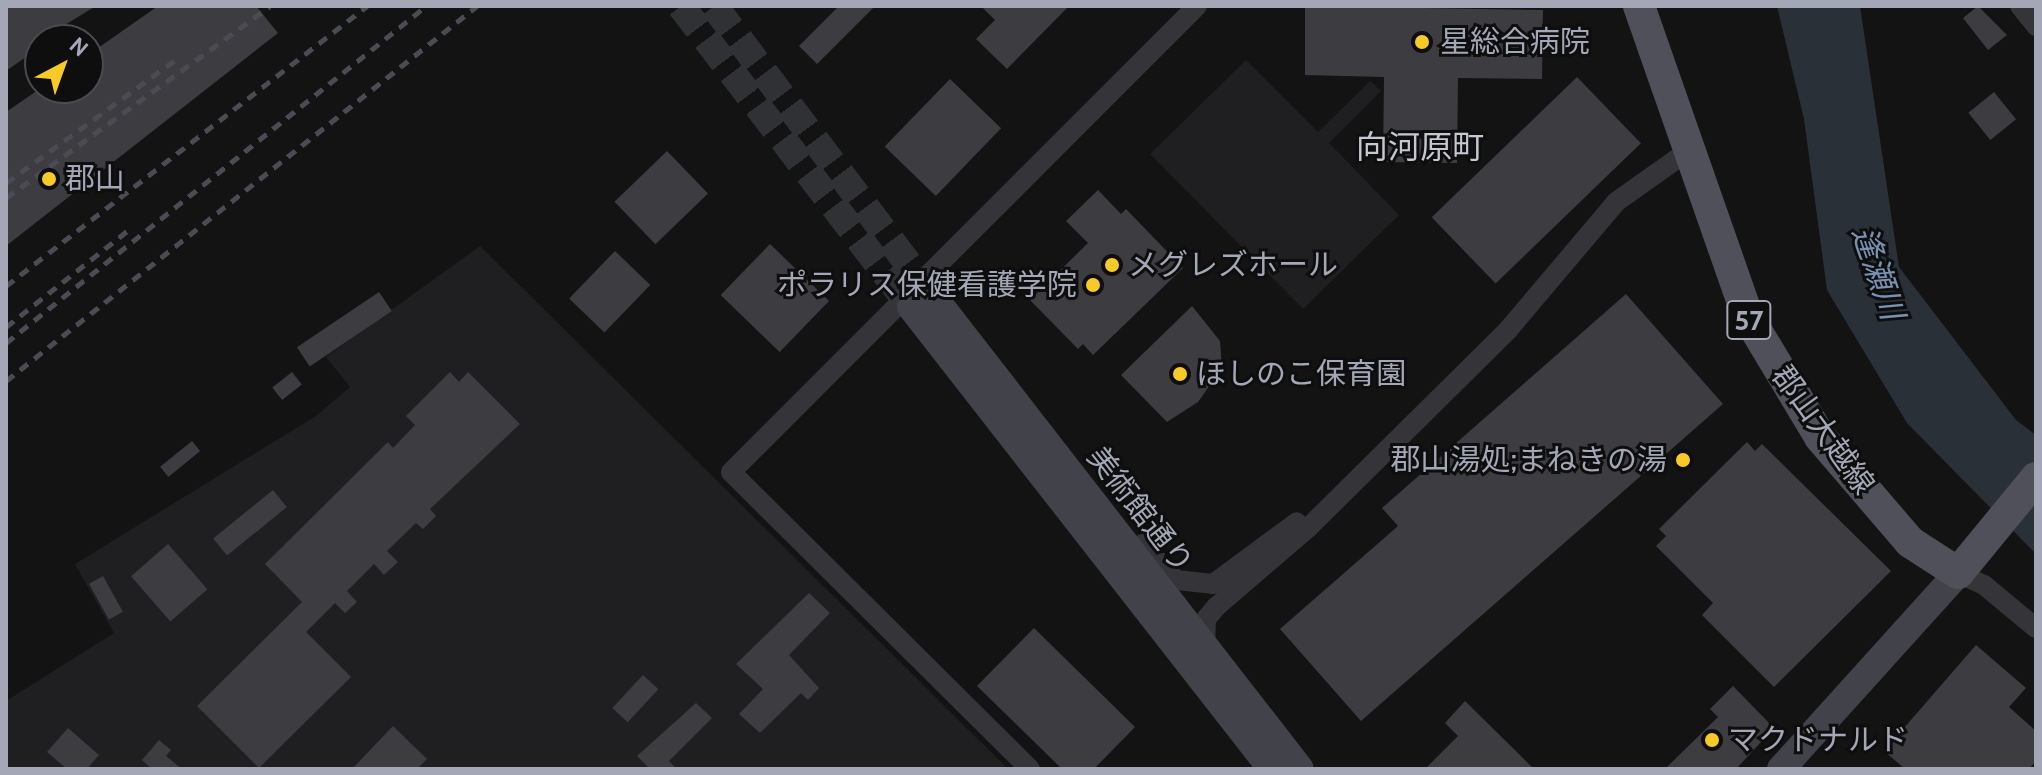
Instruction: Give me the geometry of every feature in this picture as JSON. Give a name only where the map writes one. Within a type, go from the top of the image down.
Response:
[{"type":"main road","name":"郡山大越線","points":[[1639,6],[1733,280],[1784,384],[1820,437],[1910,542],[1963,567]]},
{"type":"main road","points":[[1963,567],[2036,478]]},
{"type":"street","points":[[1030,769],[731,472],[1197,6]]},
{"type":"street","points":[[2020,6],[2036,26]]},
{"type":"street","points":[[1205,648],[1210,613],[1508,330],[1616,202],[1688,151]]},
{"type":"street","name":"美術館通り","points":[[1272,769],[920,299],[1062,466],[1300,769]]},
{"type":"street","points":[[1062,466],[1091,481],[1168,574],[1191,585],[1225,579],[1325,507]]},
{"type":"street","points":[[1781,769],[1963,567],[2036,628]]},
{"type":"shaded area","name":"星総合病院","points":[[1246,60],[1318,132],[1370,81],[1381,91],[1329,143],[1399,215],[1303,309],[1150,154]]},
{"type":"shaded area","points":[[480,246],[1008,769],[6,769],[6,701],[114,633],[75,564],[316,416],[350,387],[326,357]]},
{"type":"water","name":"逢瀬川","points":[[1777,6],[1860,6],[1899,267],[2016,420],[2036,435],[2036,554],[1907,423],[1827,290],[1804,119]]},
{"type":"building","points":[[6,6],[96,6],[66,24],[24,24],[24,58],[6,71]]},
{"type":"building","name":"郡山","points":[[158,6],[256,6],[278,33],[6,246],[6,112],[24,100],[24,104],[104,104],[104,44]]},
{"type":"building","points":[[839,6],[875,6],[817,64],[799,46]]},
{"type":"building","points":[[981,6],[1069,6],[1007,69],[976,39],[995,20]]},
{"type":"building","points":[[1305,6],[1543,10],[1542,79],[1458,78],[1457,163],[1383,162],[1384,77],[1305,75]]},
{"type":"building","points":[[1978,6],[2007,35],[1988,50],[1963,18]]},
{"type":"building","points":[[1577,77],[1641,143],[1496,284],[1432,217]]},
{"type":"building","points":[[950,79],[1001,128],[936,196],[885,147]]},
{"type":"building","points":[[1994,92],[2016,119],[1990,140],[1968,113]]},
{"type":"building","points":[[667,151],[708,193],[655,244],[614,202]]},
{"type":"building","points":[[1098,190],[1121,214],[1126,209],[1183,268],[1093,355],[1083,344],[1078,349],[1030,300],[1088,243],[1066,221]]},
{"type":"building","points":[[770,244],[829,301],[780,352],[721,295]]},
{"type":"building","points":[[615,251],[650,285],[604,333],[569,298]]},
{"type":"building","points":[[379,292],[392,311],[310,366],[297,347]]},
{"type":"building","points":[[1626,294],[1723,404],[1361,721],[1280,629],[1398,526],[1382,508]]},
{"type":"building","name":"ほしのこ保育園","points":[[1192,306],[1220,341],[1222,368],[1198,402],[1167,422],[1121,375]]},
{"type":"building","points":[[292,372],[302,385],[282,400],[272,387]]},
{"type":"building","points":[[450,372],[459,382],[468,372],[520,424],[430,509],[436,516],[423,529],[416,523],[387,551],[398,562],[384,575],[374,564],[347,591],[357,602],[345,613],[335,603],[306,632],[351,677],[259,768],[197,706],[302,602],[265,564],[388,442],[393,448],[415,425],[406,416]]},
{"type":"building","points":[[192,441],[200,451],[168,477],[160,467]]},
{"type":"building","points":[[1747,442],[1755,451],[1762,444],[1891,571],[1774,687],[1702,615],[1713,603],[1656,546],[1666,536],[1659,529]]},
{"type":"building","points":[[273,490],[287,507],[227,556],[213,538]]},
{"type":"building","points":[[168,544],[207,589],[170,621],[131,576]]},
{"type":"building","points":[[103,576],[123,612],[109,620],[89,584]]},
{"type":"building","points":[[809,593],[830,613],[789,655],[819,688],[808,700],[801,693],[760,733],[739,714],[763,689],[736,664]]},
{"type":"building","points":[[1034,628],[1135,727],[1094,769],[1062,769],[977,686]]},
{"type":"building","points":[[1976,645],[2026,688],[2009,707],[2036,731],[2036,761],[2029,769],[1905,769],[1884,751]]},
{"type":"building","points":[[643,675],[658,689],[628,722],[612,708]]},
{"type":"building","points":[[1733,686],[1774,728],[1736,769],[1665,769],[1718,717],[1710,709]]},
{"type":"building","points":[[1465,701],[1534,769],[1425,769],[1458,736],[1445,723]]},
{"type":"building","points":[[696,703],[712,718],[669,761],[677,769],[650,769],[637,756]]},
{"type":"building","points":[[393,726],[427,759],[417,769],[352,769]]},
{"type":"building","points":[[68,728],[99,755],[87,769],[67,769],[47,752]]},
{"type":"building","points":[[159,740],[171,750],[166,756],[182,769],[152,769],[142,760]]},
{"type":"tunnel","points":[[681,6],[911,307]]},
{"type":"tunnel","points":[[714,6],[928,290]]},
{"type":"railway","points":[[6,198],[270,6]]},
{"type":"railway","points":[[6,286],[367,6]]},
{"type":"railway","points":[[6,343],[426,6]]},
{"type":"railway","points":[[6,381],[477,6]]},
{"type":"railway","points":[[6,183],[174,61]]},
{"type":"railway","points":[[6,327],[131,228]]},
{"type":"place","name":"星総合病院","points":[[1422,42]]},
{"type":"place","name":"郡山","points":[[49,179]]},
{"type":"place","name":"メグレズホール","points":[[1112,265]]},
{"type":"place","name":"ポラリス保健看護学院","points":[[1093,285]]},
{"type":"place","name":"ほしのこ保育園","points":[[1180,374]]},
{"type":"place","name":"郡山湯処;まねきの湯","points":[[1683,460]]},
{"type":"place","name":"マクドナルド","points":[[1712,740]]},
{"type":"district","name":"向河原町","points":[[1420,147]]}]
